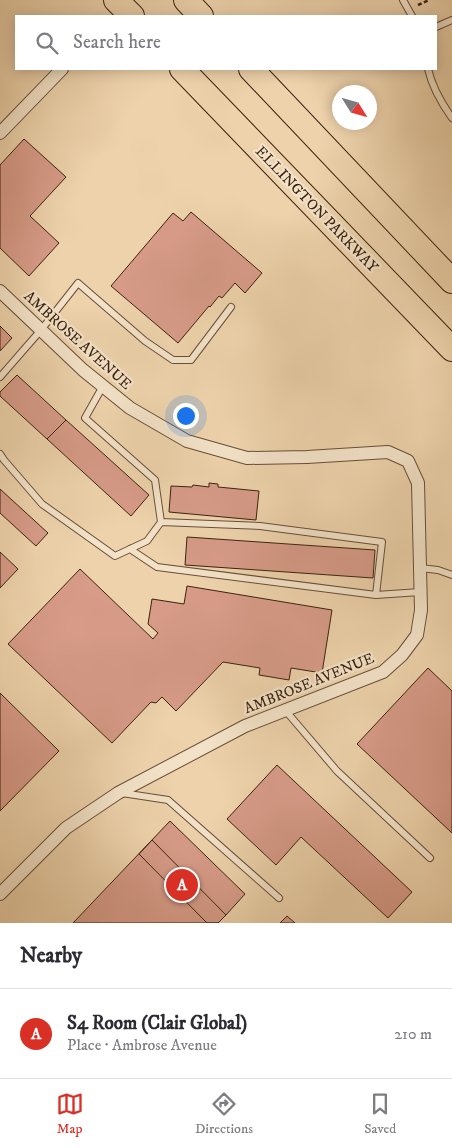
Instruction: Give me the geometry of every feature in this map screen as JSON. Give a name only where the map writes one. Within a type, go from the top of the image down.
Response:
[{"type":"highway","points":[[116,0],[131,15]]},
{"type":"highway","points":[[186,0],[200,15]]},
{"type":"highway","name":"ELLINGTON PARKWAY","points":[[183,70],[452,348]]},
{"type":"highway","points":[[252,70],[452,281]]},
{"type":"street","points":[[0,133],[61,70]]},
{"type":"street","name":"AMBROSE AVENUE","points":[[0,291],[83,370],[130,408],[186,441],[247,458],[307,457],[388,452],[408,461],[418,483],[420,568],[420,610],[417,635],[402,656],[383,672],[245,726],[118,793],[66,828],[0,894]]},
{"type":"lane","points":[[403,0],[411,15]]},
{"type":"lane","points":[[437,27],[452,20]]},
{"type":"lane","points":[[428,70],[430,78],[452,118]]},
{"type":"lane","points":[[0,377],[41,330],[78,283],[145,341],[173,360],[191,360],[231,307]]},
{"type":"lane","points":[[0,454],[42,504],[115,556],[148,542],[161,522],[154,480],[85,418],[103,386]]},
{"type":"lane","points":[[161,522],[260,526],[382,542],[376,595]]},
{"type":"lane","points":[[130,549],[157,567],[376,595],[420,592]]},
{"type":"lane","points":[[420,568],[438,570],[452,575]]},
{"type":"lane","points":[[285,710],[337,771],[430,858]]},
{"type":"lane","points":[[118,793],[168,800],[279,898]]},
{"type":"path","points":[[418,5],[429,0]]},
{"type":"building","points":[[24,139],[66,177],[30,216],[59,243],[29,276],[0,248],[0,165]]},
{"type":"building","points":[[191,212],[262,273],[245,293],[235,283],[222,298],[219,296],[178,343],[111,286],[173,213],[183,221]]},
{"type":"building","points":[[0,326],[12,338],[0,351]]},
{"type":"building","points":[[17,375],[66,420],[47,439],[0,396],[0,392]]},
{"type":"building","points":[[66,420],[149,495],[131,516],[47,439]]},
{"type":"building","points":[[209,483],[218,484],[218,487],[259,491],[256,520],[169,512],[171,486],[192,487],[193,485],[209,487]]},
{"type":"building","points":[[0,489],[48,533],[36,546],[0,513]]},
{"type":"building","points":[[187,537],[375,550],[373,578],[185,565]]},
{"type":"building","points":[[0,552],[18,569],[0,588]]},
{"type":"building","points":[[80,569],[153,639],[158,633],[148,624],[152,599],[184,604],[187,586],[332,610],[322,673],[291,668],[289,680],[259,675],[260,668],[223,662],[176,711],[162,697],[156,703],[151,702],[112,743],[8,644]]},
{"type":"building","points":[[428,668],[452,691],[452,833],[357,744]]},
{"type":"building","points":[[0,693],[59,751],[0,811]]},
{"type":"building","points":[[277,765],[412,892],[388,918],[301,837],[276,865],[227,819]]},
{"type":"building","points":[[170,821],[245,894],[226,915],[218,923],[73,923]]},
{"type":"building","points":[[152,840],[226,915],[218,923],[207,923],[139,854]]},
{"type":"building","points":[[287,916],[295,923],[280,923]]},
{"type":"place","name":"S4 Room (Clair Global)","points":[[182,885]]}]
